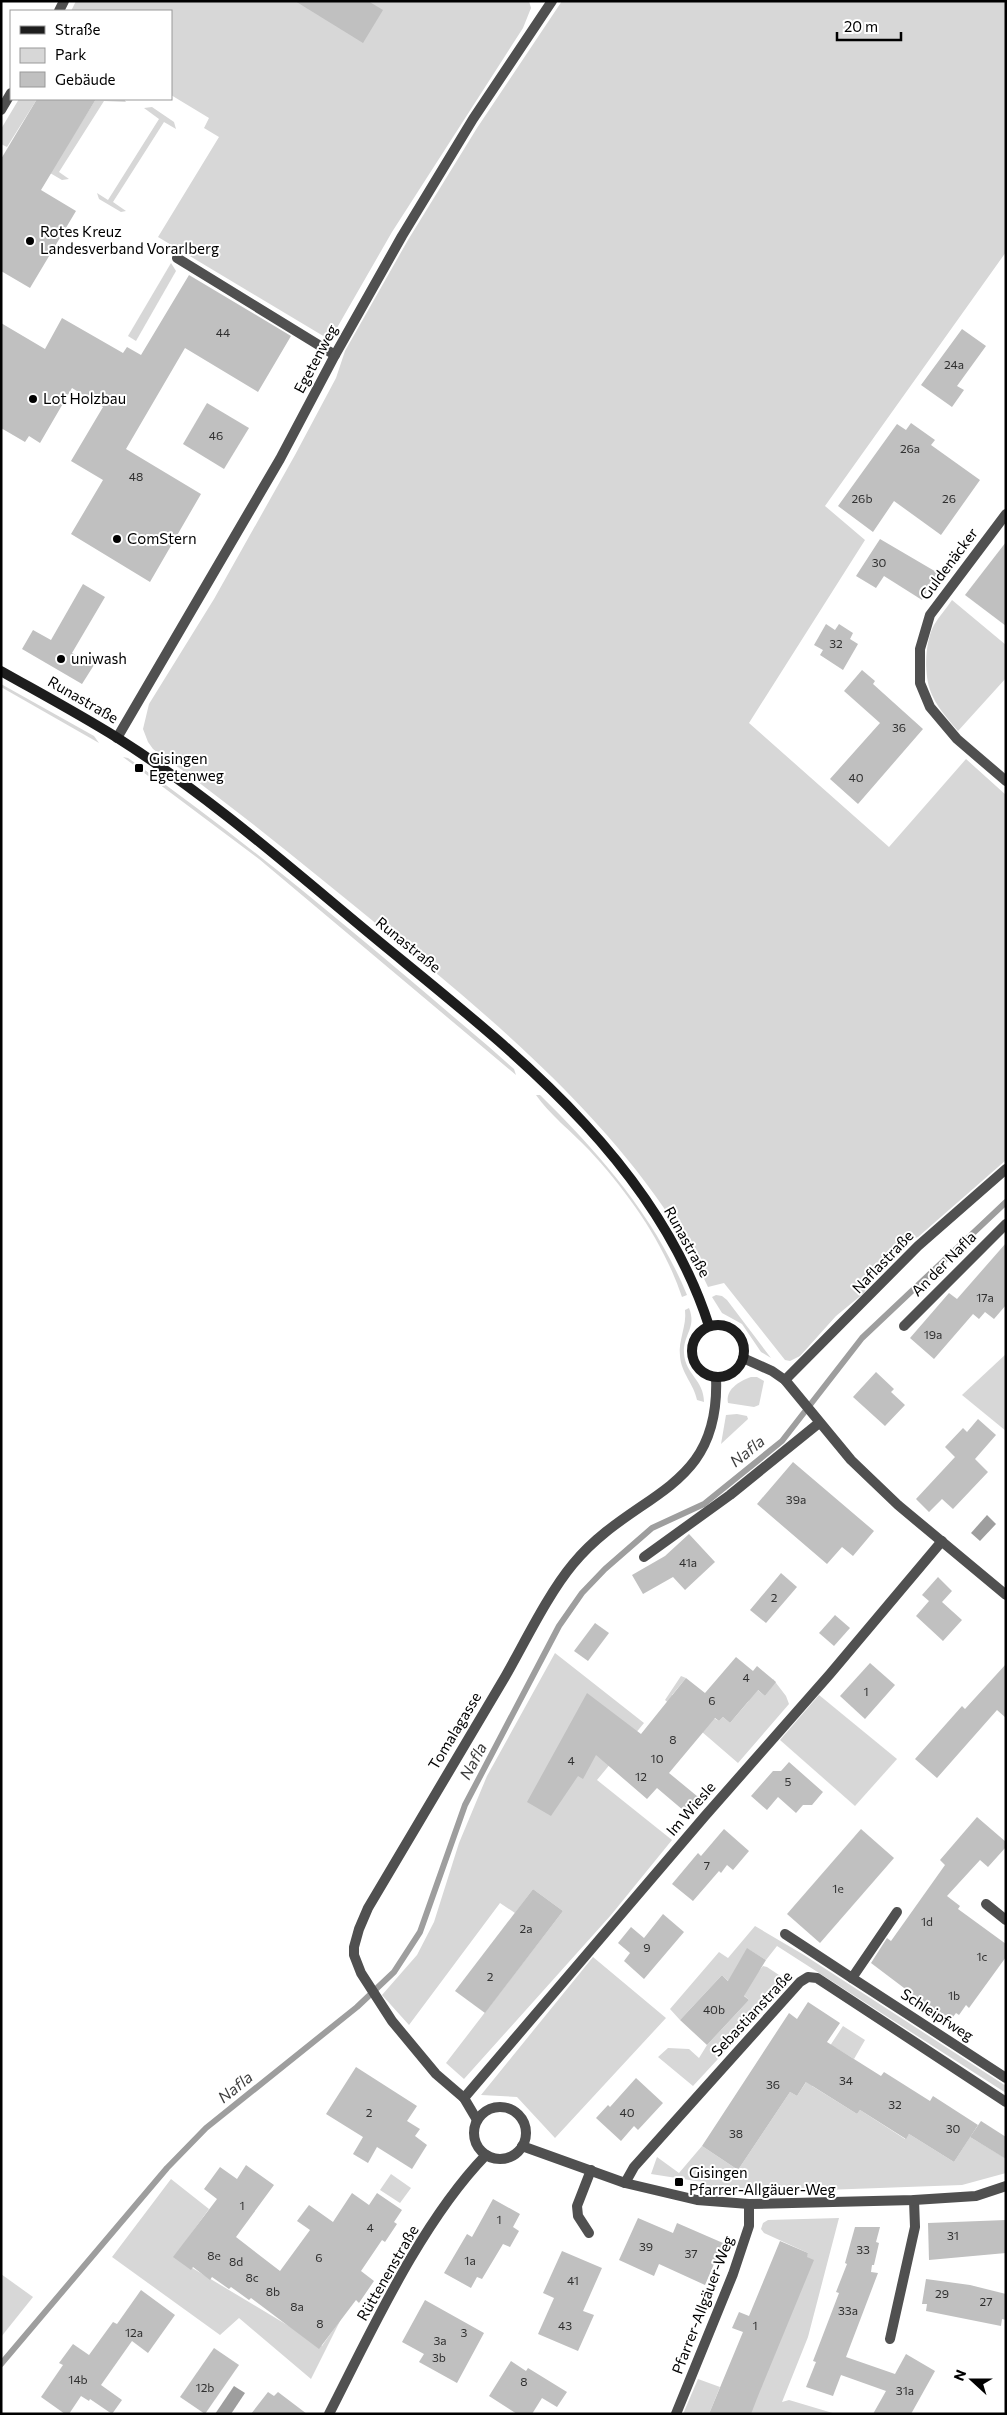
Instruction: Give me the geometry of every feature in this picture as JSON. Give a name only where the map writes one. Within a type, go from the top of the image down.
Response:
[{"type":"street","name":"Egetenweg","points":[[117,738],[280,459],[334,355],[402,236],[468,128],[552,1]]},
{"type":"street","points":[[1,110],[10,95]]},
{"type":"street","points":[[177,258],[334,355]]},
{"type":"street","name":"Guldenäcker","points":[[1006,514],[930,615],[920,649],[920,683],[930,707],[957,739],[1006,781]]},
{"type":"street","name":"Runastraße","points":[[1,671],[117,738],[213,805],[486,1028],[569,1107],[629,1175],[666,1230],[700,1296],[709,1326]]},
{"type":"street","name":"Naflastraße","points":[[786,1380],[918,1246],[1006,1169]]},
{"type":"street","name":"An der Nafla","points":[[904,1326],[1006,1224]]},
{"type":"street","points":[[709,1326],[726,1326],[733,1329],[743,1342],[743,1358],[733,1372],[716,1377],[700,1370],[692,1354],[696,1337],[709,1326]]},
{"type":"street","points":[[743,1358],[772,1371],[786,1380],[801,1396],[819,1423],[851,1460],[898,1505],[1006,1595]]},
{"type":"street","name":"Tomalagasse","points":[[477,2120],[464,2098],[436,2074],[385,2013],[365,1981],[356,1963],[354,1947],[359,1929],[368,1908],[573,1564],[622,1518],[677,1481],[697,1460],[712,1430],[716,1398],[716,1377]]},
{"type":"street","points":[[644,1557],[730,1495],[819,1423]]},
{"type":"street","name":"Im Wiesle","points":[[464,2098],[689,1834],[830,1674],[942,1541]]},
{"type":"street","points":[[986,1904],[1006,1920]]},
{"type":"street","points":[[852,1978],[897,1912]]},
{"type":"street","name":"Schleipfweg","points":[[786,1934],[1006,2078]]},
{"type":"street","name":"Sebastianstraße","points":[[625,2183],[634,2167],[800,1982],[808,1976],[816,1978],[1006,2102]]},
{"type":"street","points":[[497,2107],[513,2110],[524,2122],[526,2130],[522,2146],[510,2157],[494,2158],[486,2155],[476,2144],[474,2136],[477,2120],[482,2114],[497,2107]]},
{"type":"street","points":[[522,2146],[625,2183],[697,2200],[749,2204],[914,2200],[976,2196],[1006,2186]]},
{"type":"street","name":"Rüttenenstraße","points":[[329,2414],[387,2303],[427,2234],[465,2178],[486,2155]]},
{"type":"street","points":[[589,2233],[578,2216],[577,2206],[591,2170]]},
{"type":"street","points":[[890,2339],[915,2227],[914,2200]]},
{"type":"street","name":"Pfarrer-Allgäuer-Weg","points":[[676,2414],[733,2274],[749,2226],[749,2204]]},
{"type":"green space","points":[[76,1],[529,1],[531,8],[523,28],[392,232],[330,340],[158,237],[219,137],[204,128],[209,118],[172,96],[172,10],[72,10]]},
{"type":"green space","points":[[562,1],[1006,1],[1006,252],[825,506],[865,540],[749,723],[889,847],[966,759],[1006,795],[1006,1160],[918,1237],[910,1240],[870,1281],[864,1293],[836,1316],[800,1356],[790,1361],[785,1360],[724,1283],[708,1287],[683,1237],[643,1179],[611,1139],[540,1065],[463,996],[384,930],[241,815],[153,749],[143,729],[149,704],[214,599],[295,455],[336,378],[345,351],[408,240],[477,128]]},
{"type":"green space","points":[[18,100],[36,100],[7,147],[1,144],[1,129]]},
{"type":"green space","points":[[95,100],[125,100],[126,102],[104,101],[59,172],[69,179],[62,180],[50,173]]},
{"type":"green space","points":[[152,107],[174,122],[176,129],[164,122],[113,202],[126,211],[121,212],[99,199],[97,193],[108,200],[159,119],[144,108]]},
{"type":"green space","points":[[171,263],[176,271],[136,341],[128,336]]},
{"type":"green space","points":[[952,600],[1006,645],[1006,678],[958,731],[942,712],[932,696],[926,666],[927,648],[931,632]]},
{"type":"green space","points":[[1,684],[94,736],[99,743],[1,687]]},
{"type":"green space","points":[[123,757],[128,758],[221,826],[311,898],[488,1046],[514,1069],[516,1075],[259,859]]},
{"type":"green space","points":[[536,1095],[540,1095],[584,1140],[624,1188],[659,1239],[687,1295],[682,1297],[655,1238],[631,1201],[589,1150],[554,1116]]},
{"type":"green space","points":[[716,1295],[722,1296],[727,1300],[771,1358],[761,1352],[742,1324],[722,1313],[712,1297]]},
{"type":"green space","points":[[689,1308],[691,1326],[684,1346],[685,1360],[701,1388],[704,1402],[697,1400],[681,1362],[680,1344],[685,1322],[685,1310]]},
{"type":"green space","points":[[1006,1354],[1006,1431],[962,1395]]},
{"type":"green space","points":[[751,1377],[757,1377],[764,1381],[759,1405],[754,1407],[728,1403],[731,1390],[742,1381]]},
{"type":"green space","points":[[737,1414],[747,1416],[748,1419],[721,1444],[726,1415]]},
{"type":"green space","points":[[555,1653],[644,1723],[597,1780],[672,1840],[611,1915],[464,2079],[446,2063],[563,1911],[533,1889],[515,1913],[500,1903],[409,2025],[382,1995],[417,1955],[434,1922],[459,1843],[487,1776]]},
{"type":"green space","points":[[681,1676],[686,1678],[672,1695],[719,1721],[723,1717],[730,1723],[748,1702],[754,1687],[765,1696],[773,1685],[773,1679],[786,1696],[789,1704],[738,1763],[665,1700]]},
{"type":"green space","points":[[819,1695],[897,1759],[855,1806],[780,1740]]},
{"type":"green space","points":[[755,1926],[804,1955],[1006,2086],[1006,2093],[777,1946],[766,1960],[748,1949],[758,1972],[763,1966],[782,1977],[785,1974],[792,1979],[693,2086],[658,2057],[668,2048],[689,2049],[699,2058],[707,2045],[749,2000],[722,1975],[680,2020],[670,2009],[719,1952],[728,1958]]},
{"type":"green space","points":[[593,1957],[666,2018],[555,2138],[517,2097],[481,2095]]},
{"type":"green space","points":[[843,2026],[865,2040],[854,2059],[836,2048],[812,2086],[857,2114],[860,2110],[905,2139],[909,2134],[954,2162],[970,2137],[1006,2157],[1006,2173],[962,2185],[741,2193],[706,2189],[702,2182],[651,2174],[657,2157],[679,2173],[702,2146],[738,2170],[790,2092],[797,2096]]},
{"type":"green space","points":[[391,2174],[411,2188],[400,2203],[380,2190]]},
{"type":"green space","points":[[171,2179],[209,2209],[174,2257],[322,2346],[341,2319],[311,2379],[239,2318],[220,2335],[112,2257]]},
{"type":"green space","points":[[839,2218],[808,2337],[782,2402],[789,2400],[836,2414],[742,2414],[808,2253],[764,2233],[761,2229],[763,2223],[768,2220]]},
{"type":"green space","points":[[1,2274],[33,2297],[1,2337]]},
{"type":"green space","points":[[698,2379],[720,2387],[709,2414],[683,2414]]},
{"type":"shaded area","points":[[987,1515],[996,1524],[980,1541],[971,1533]]},
{"type":"shaded area","points":[[234,2386],[245,2393],[231,2414],[215,2414]]},
{"type":"building","points":[[295,1],[368,1],[383,10],[363,43]]},
{"type":"building","points":[[36,100],[95,100],[41,190],[76,211],[30,288],[1,271],[1,159]]},
{"type":"building","points":[[189,275],[291,336],[258,392],[185,348],[126,449],[201,494],[150,582],[71,534],[103,480],[71,461],[103,407],[72,388],[40,443],[29,436],[25,442],[1,428],[1,323],[45,349],[62,318],[123,353],[127,347],[141,355]]},
{"type":"building","points":[[962,329],[986,346],[957,386],[964,390],[952,407],[921,385]]},
{"type":"building","points":[[207,403],[249,428],[224,469],[183,444]]},
{"type":"building","points":[[911,423],[935,440],[931,445],[980,480],[941,535],[894,501],[873,532],[838,506],[897,424],[906,430]]},
{"type":"building","points":[[880,539],[938,573],[922,600],[884,576],[876,588],[856,576]]},
{"type":"building","points":[[1006,542],[1006,626],[965,595]]},
{"type":"building","points":[[83,584],[105,597],[72,653],[94,665],[82,684],[22,649],[33,630],[51,640]]},
{"type":"building","points":[[826,624],[835,630],[839,624],[853,633],[850,639],[858,644],[843,670],[820,655],[823,650],[814,645]]},
{"type":"building","points":[[862,670],[875,681],[873,684],[923,729],[858,804],[830,779],[880,723],[844,691]]},
{"type":"building","points":[[1006,1243],[1006,1305],[994,1319],[985,1312],[979,1319],[973,1314],[934,1359],[910,1338],[949,1293],[957,1299]]},
{"type":"building","points":[[876,1372],[894,1389],[891,1392],[905,1405],[885,1426],[853,1397]]},
{"type":"building","points":[[978,1419],[996,1435],[975,1459],[988,1472],[953,1509],[942,1499],[929,1512],[916,1499],[955,1457],[945,1447],[963,1428],[967,1432]]},
{"type":"building","points":[[793,1462],[874,1531],[853,1556],[842,1547],[827,1564],[757,1504]]},
{"type":"building","points":[[689,1534],[715,1562],[685,1590],[673,1577],[643,1594],[632,1575],[665,1556]]},
{"type":"building","points":[[781,1573],[797,1587],[766,1623],[750,1610]]},
{"type":"building","points":[[938,1577],[952,1591],[942,1602],[962,1620],[943,1641],[916,1616],[929,1601],[922,1595]]},
{"type":"building","points":[[835,1615],[850,1628],[834,1646],[819,1633]]},
{"type":"building","points":[[595,1623],[609,1633],[588,1661],[574,1651]]},
{"type":"building","points":[[736,1657],[753,1671],[757,1666],[776,1682],[765,1696],[758,1690],[730,1723],[723,1717],[719,1721],[715,1718],[669,1773],[703,1801],[690,1816],[657,1788],[647,1799],[596,1755],[583,1779],[578,1776],[551,1816],[527,1802],[587,1693],[641,1734],[686,1678],[705,1693]]},
{"type":"building","points":[[870,1663],[895,1685],[865,1719],[840,1696]]},
{"type":"building","points":[[1006,1664],[1006,1718],[997,1710],[937,1778],[915,1759],[962,1706],[965,1709]]},
{"type":"building","points":[[789,1762],[823,1792],[812,1805],[803,1805],[796,1813],[778,1797],[767,1810],[751,1796],[773,1771],[781,1771]]},
{"type":"building","points":[[977,1817],[1006,1842],[1006,1847],[988,1867],[980,1860],[947,1896],[960,1906],[958,1909],[1006,1944],[1006,1957],[969,2008],[966,2005],[959,2015],[956,2013],[949,2022],[871,1963],[887,1938],[891,1941],[945,1865],[940,1860]]},
{"type":"building","points":[[724,1829],[749,1851],[733,1870],[727,1865],[721,1873],[719,1871],[693,1901],[672,1884],[698,1853],[701,1856]]},
{"type":"building","points":[[861,1829],[894,1858],[820,1943],[787,1914]]},
{"type":"building","points":[[533,1889],[563,1911],[485,2013],[455,1991]]},
{"type":"building","points":[[663,1914],[684,1932],[644,1979],[624,1961],[630,1953],[618,1943],[631,1927],[644,1938]]},
{"type":"building","points":[[747,1948],[766,1960],[744,1996],[749,2000],[707,2045],[680,2020],[722,1975],[728,1981]]},
{"type":"building","points":[[808,2002],[840,2023],[827,2042],[881,2076],[884,2072],[930,2101],[933,2096],[978,2125],[954,2162],[909,2134],[906,2139],[860,2110],[857,2114],[806,2082],[797,2096],[790,2092],[738,2170],[702,2146],[789,2013],[797,2019]]},
{"type":"building","points":[[356,2067],[417,2106],[407,2121],[420,2129],[415,2136],[427,2145],[412,2169],[377,2147],[368,2163],[353,2154],[363,2137],[326,2114]]},
{"type":"building","points":[[636,2078],[663,2103],[638,2130],[634,2126],[621,2141],[596,2118],[608,2105],[610,2107]]},
{"type":"building","points":[[981,2121],[1006,2137],[1006,2159],[970,2137]]},
{"type":"building","points":[[246,2165],[274,2185],[236,2237],[280,2271],[310,2230],[297,2221],[309,2205],[333,2222],[352,2193],[369,2205],[377,2193],[402,2210],[394,2222],[397,2224],[385,2242],[382,2240],[361,2271],[374,2281],[359,2303],[356,2300],[319,2349],[251,2298],[249,2300],[231,2287],[229,2289],[212,2277],[210,2280],[193,2267],[191,2270],[173,2257],[217,2199],[204,2189],[220,2167],[237,2179]]},
{"type":"building","points":[[493,2199],[520,2214],[513,2227],[519,2231],[510,2247],[503,2244],[482,2279],[477,2277],[471,2288],[444,2273],[467,2234],[472,2237]]},
{"type":"building","points":[[638,2218],[673,2233],[677,2223],[723,2243],[705,2285],[659,2264],[654,2276],[619,2260]]},
{"type":"building","points":[[1006,2220],[1006,2253],[929,2260],[928,2223]]},
{"type":"building","points":[[855,2227],[880,2227],[876,2242],[879,2243],[871,2272],[878,2273],[846,2357],[895,2374],[906,2354],[935,2371],[911,2414],[873,2414],[886,2391],[841,2375],[833,2396],[806,2387],[816,2362],[813,2361],[839,2293],[836,2292],[847,2264],[845,2263]]},
{"type":"building","points":[[780,2241],[808,2253],[807,2257],[814,2260],[751,2414],[709,2414],[743,2332],[732,2328],[739,2312],[749,2316]]},
{"type":"building","points":[[562,2251],[602,2268],[583,2311],[594,2315],[578,2351],[538,2334],[554,2298],[543,2293]]},
{"type":"building","points":[[926,2279],[970,2285],[1006,2294],[1006,2320],[1002,2319],[1001,2326],[926,2311],[927,2304],[922,2304]]},
{"type":"building","points":[[141,2290],[175,2315],[148,2353],[132,2341],[101,2385],[122,2400],[112,2414],[90,2399],[89,2401],[81,2396],[69,2414],[65,2414],[41,2397],[63,2365],[59,2363],[73,2344],[89,2355],[113,2322],[117,2324]]},
{"type":"building","points":[[425,2300],[484,2333],[457,2383],[419,2362],[424,2354],[402,2342]]},
{"type":"building","points":[[214,2348],[239,2365],[205,2414],[180,2397]]},
{"type":"building","points":[[511,2361],[526,2371],[528,2368],[567,2392],[557,2407],[542,2398],[532,2414],[517,2414],[489,2396]]},
{"type":"building","points":[[268,2392],[274,2396],[278,2392],[307,2414],[251,2414]]},
{"type":"waterway","name":"Nafla","points":[[1,2364],[167,2168],[206,2128],[357,2007],[394,1972],[420,1932],[465,1805],[559,1626],[582,1593],[605,1569],[652,1528],[704,1504],[782,1441],[862,1338],[1006,1202]]},
{"type":"place","name":"Rotes Kreuz Landesverband Vorarlberg","points":[[30,241]]},
{"type":"place","name":"Lot Holzbau","points":[[33,399]]},
{"type":"place","name":"ComStern","points":[[117,539]]},
{"type":"place","name":"uniwash","points":[[61,659]]},
{"type":"place","name":"Gisingen Egetenweg","points":[[139,768]]},
{"type":"place","name":"Gisingen Pfarrer-Allgäuer-Weg","points":[[679,2182]]}]
